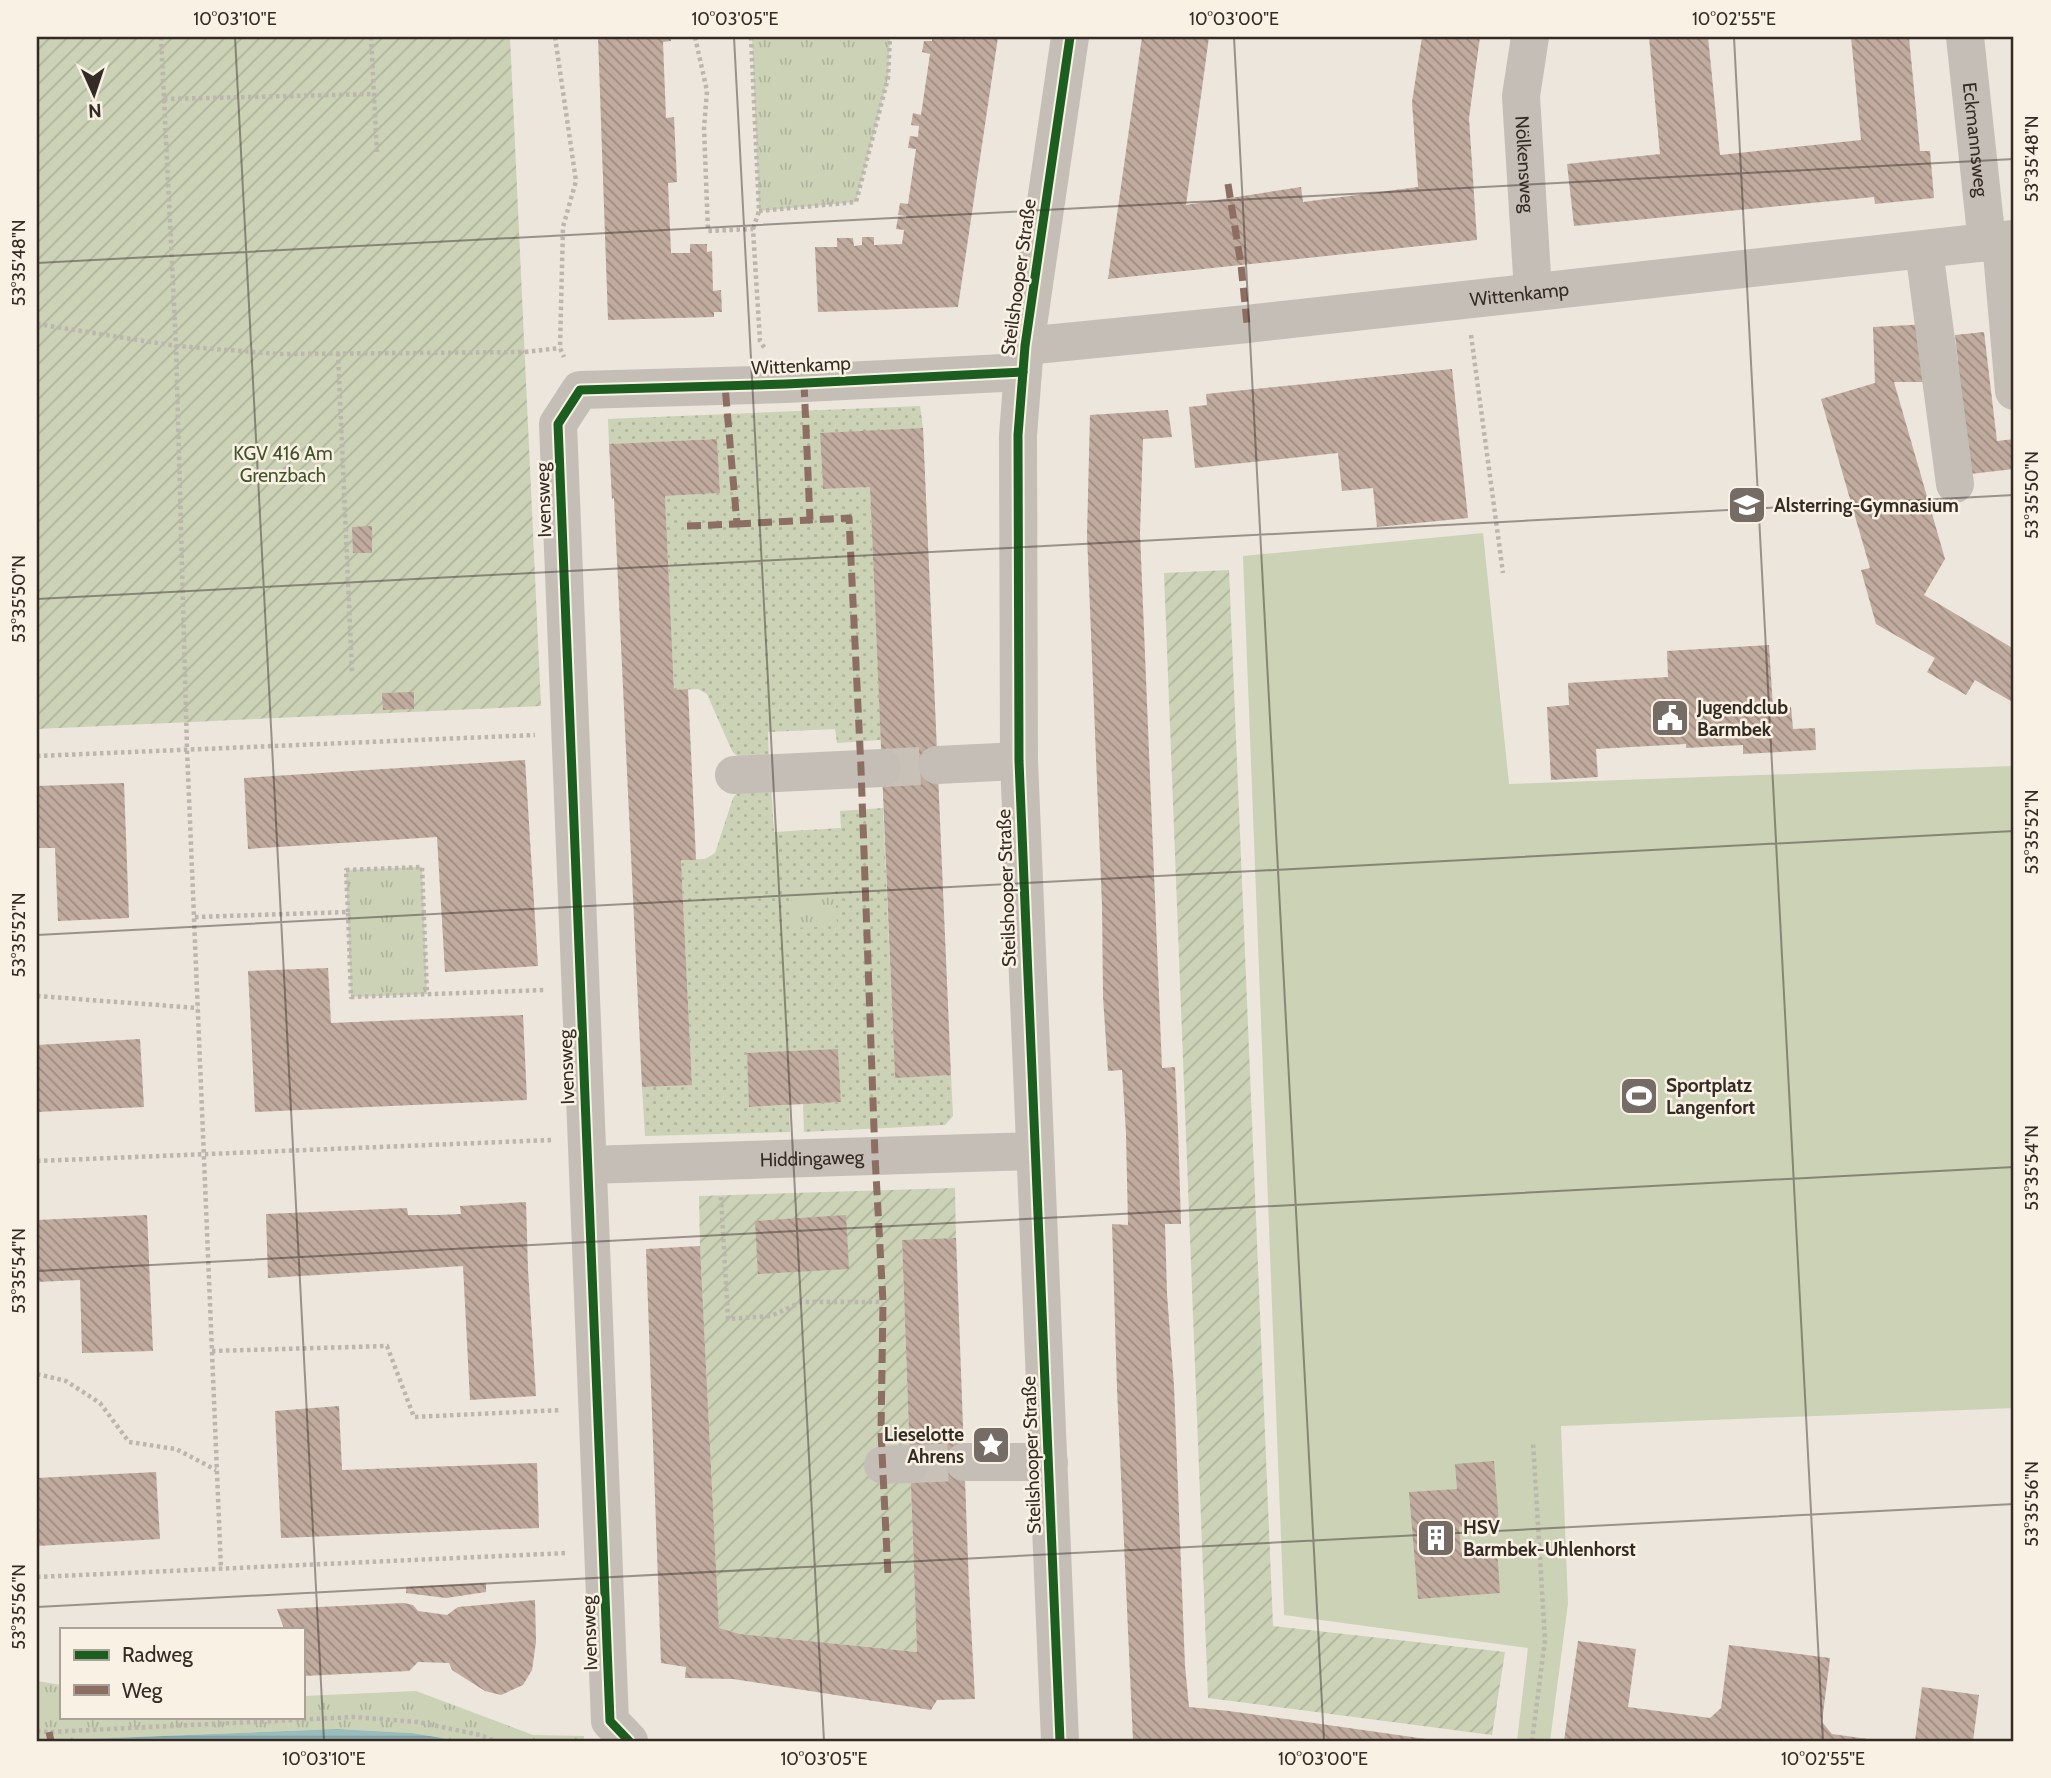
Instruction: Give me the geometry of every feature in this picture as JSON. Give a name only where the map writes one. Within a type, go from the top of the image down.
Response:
[{"type":"street","name":"Steilshooper Straße","points":[[1060,1741],[1019,761],[1018,435],[1024,359],[1070,37]]},
{"type":"street","name":"Nölkensweg","points":[[1531,37],[1521,96],[1533,292]]},
{"type":"street","name":"Eckmannsweg","points":[[1965,37],[2001,241],[2014,391]]},
{"type":"street","name":"Wittenkamp","points":[[580,390],[786,384],[1024,359],[1533,292],[2001,241]]},
{"type":"street","points":[[1924,250],[1955,484]]},
{"type":"street","name":"Ivensweg","points":[[580,390],[558,424],[610,1721],[629,1741]]},
{"type":"street","points":[[937,765],[1019,761]]},
{"type":"street","points":[[734,775],[882,768]]},
{"type":"street","name":"Hiddingaweg","points":[[587,1152],[719,1161],[1035,1152]]},
{"type":"street","points":[[964,1462],[1049,1462]]},
{"type":"path","points":[[162,37],[176,346],[187,750],[221,1569]]},
{"type":"path","points":[[371,37],[377,152]]},
{"type":"path","points":[[555,37],[576,181],[563,227],[560,348],[580,390]]},
{"type":"path","points":[[695,37],[707,91],[704,128],[708,231],[753,229]]},
{"type":"path","points":[[751,37],[759,211],[753,229],[760,341]]},
{"type":"path","points":[[759,211],[856,201],[888,78],[890,37]]},
{"type":"path","points":[[164,99],[374,94]]},
{"type":"path","points":[[1466,300],[1503,573]]},
{"type":"path","points":[[37,324],[176,346],[279,354],[525,352],[560,348]]},
{"type":"path","points":[[338,353],[352,673]]},
{"type":"path","points":[[37,756],[570,734]]},
{"type":"path","points":[[426,994],[422,867],[346,870],[351,997],[581,988]]},
{"type":"path","points":[[194,917],[348,912]]},
{"type":"path","points":[[37,996],[198,1008]]},
{"type":"path","points":[[37,1161],[204,1154],[587,1152]]},
{"type":"path","points":[[719,1161],[728,1319],[771,1316],[801,1302],[883,1301]]},
{"type":"path","points":[[212,1351],[387,1346],[414,1417],[598,1408]]},
{"type":"path","points":[[37,1374],[66,1381],[100,1402],[129,1442],[176,1449],[217,1470]]},
{"type":"path","points":[[1532,1741],[1545,1640],[1533,1442]]},
{"type":"path","points":[[37,1577],[603,1552]]},
{"type":"path","points":[[37,1731],[354,1717],[418,1722],[480,1735],[495,1741]]},
{"type":"green space","name":"KGV 416 Am Grenzbach","points":[[37,37],[510,37],[541,706],[37,729]]},
{"type":"green space","points":[[752,37],[890,37],[888,78],[856,202],[759,211]]},
{"type":"green space","points":[[920,406],[923,428],[820,434],[823,489],[870,487],[881,740],[837,743],[835,729],[768,732],[769,758],[741,758],[732,751],[707,694],[698,689],[674,690],[665,496],[720,493],[717,439],[609,444],[608,419]]},
{"type":"green space","name":"Sportplatz Langenfort","points":[[1483,533],[1509,784],[2014,766],[2014,1408],[1561,1426],[1568,1603],[1550,1741],[1517,1741],[1528,1648],[1284,1615],[1243,556]]},
{"type":"green space","points":[[1229,570],[1273,1626],[1505,1652],[1492,1735],[1208,1698],[1164,573]]},
{"type":"green space","points":[[771,785],[774,832],[841,828],[840,811],[883,808],[895,1077],[951,1075],[953,1116],[945,1125],[804,1132],[803,1104],[841,1102],[838,1049],[747,1054],[750,1107],[789,1105],[790,1132],[645,1136],[642,1087],[692,1084],[681,860],[705,859],[715,853],[733,798],[738,792]]},
{"type":"green space","points":[[422,867],[427,994],[351,997],[346,870]]},
{"type":"green space","points":[[835,887],[837,926],[793,928],[791,890]]},
{"type":"green space","points":[[955,1188],[956,1238],[902,1241],[917,1652],[740,1634],[719,1628],[699,1196]]},
{"type":"green space","points":[[37,1681],[60,1685],[60,1718],[304,1718],[304,1696],[416,1691],[533,1735],[584,1736],[584,1741],[460,1741],[412,1733],[337,1729],[37,1741]]},
{"type":"water","points":[[337,1729],[412,1733],[460,1741],[88,1741],[88,1739]]},
{"type":"building","points":[[598,37],[671,37],[671,41],[663,42],[666,118],[674,117],[677,182],[668,183],[671,253],[690,253],[690,244],[707,244],[707,252],[712,251],[713,291],[721,290],[722,312],[714,312],[714,317],[608,320]]},
{"type":"building","points":[[932,37],[998,37],[958,307],[818,312],[815,247],[837,247],[837,238],[853,238],[854,246],[862,245],[862,237],[874,237],[874,245],[902,244],[904,230],[896,229],[898,217],[906,216],[898,215],[900,203],[908,204],[916,149],[908,148],[910,136],[918,137],[919,126],[911,125],[913,113],[921,115],[930,54],[922,52],[924,41],[932,41]]},
{"type":"building","points":[[1142,37],[1209,37],[1186,205],[1301,187],[1303,202],[1418,187],[1412,102],[1422,37],[1480,37],[1469,118],[1477,240],[1108,279]]},
{"type":"building","points":[[1649,37],[1708,37],[1720,155],[1861,140],[1851,37],[1909,37],[1920,151],[1930,151],[1934,198],[1875,204],[1874,197],[1574,226],[1567,164],[1660,154]]},
{"type":"building","points":[[1928,324],[1930,382],[1894,382],[1945,559],[1924,595],[2014,649],[2014,703],[1975,680],[1966,695],[1927,672],[1935,658],[1876,624],[1861,570],[1870,568],[1821,399],[1875,383],[1873,327]]},
{"type":"building","points":[[1984,332],[1997,441],[2014,439],[2014,469],[1970,474],[1955,335]]},
{"type":"building","points":[[1452,369],[1468,518],[1377,527],[1373,488],[1342,491],[1338,453],[1195,468],[1189,407],[1207,405],[1206,394]]},
{"type":"building","points":[[1168,410],[1172,437],[1143,439],[1140,533],[1162,1068],[1175,1067],[1178,1129],[1181,1224],[1165,1224],[1189,1707],[1433,1741],[1133,1741],[1112,1224],[1128,1225],[1126,1133],[1122,1070],[1108,1071],[1103,997],[1102,905],[1087,535],[1090,415]]},
{"type":"building","points":[[923,428],[951,1075],[895,1078],[870,487],[823,489],[820,433]]},
{"type":"building","points":[[717,439],[720,493],[665,496],[674,690],[688,689],[696,860],[681,860],[692,1085],[642,1087],[614,498],[612,499],[609,444]]},
{"type":"building","points":[[372,526],[372,553],[353,553],[352,527]]},
{"type":"building","name":"Jugendclub Barmbek","points":[[1769,645],[1773,708],[1791,707],[1793,729],[1815,728],[1816,750],[1743,754],[1743,745],[1686,748],[1686,744],[1596,749],[1598,777],[1551,780],[1547,707],[1569,705],[1568,683],[1668,677],[1667,651]]},
{"type":"building","points":[[414,692],[414,709],[383,710],[382,693]]},
{"type":"building","points":[[525,760],[538,966],[445,972],[437,837],[248,849],[244,778]]},
{"type":"building","points":[[124,783],[129,918],[58,921],[55,848],[37,848],[37,786]]},
{"type":"building","points":[[328,968],[331,1023],[523,1015],[527,1100],[255,1112],[248,971]]},
{"type":"building","points":[[140,1039],[144,1107],[37,1112],[37,1045]]},
{"type":"building","points":[[838,1049],[841,1102],[749,1107],[747,1053]]},
{"type":"building","points":[[526,1202],[536,1396],[470,1400],[463,1266],[268,1278],[266,1214],[407,1208],[408,1215],[461,1214],[460,1206]]},
{"type":"building","points":[[147,1215],[153,1351],[82,1353],[80,1280],[37,1282],[37,1220]]},
{"type":"building","points":[[846,1215],[849,1269],[758,1274],[755,1221]]},
{"type":"building","points":[[956,1238],[975,1699],[937,1700],[931,1710],[733,1679],[685,1678],[686,1667],[661,1663],[646,1249],[700,1246],[719,1628],[740,1634],[917,1652],[902,1240]]},
{"type":"building","points":[[339,1406],[342,1470],[537,1463],[539,1528],[281,1538],[275,1411]]},
{"type":"building","name":"HSV Barmbek-Uhlenhorst","points":[[1494,1461],[1499,1524],[1459,1527],[1461,1552],[1497,1549],[1500,1593],[1418,1599],[1409,1492],[1457,1489],[1455,1464]]},
{"type":"building","points":[[156,1472],[160,1539],[37,1546],[37,1478]]},
{"type":"building","points":[[486,1583],[486,1592],[446,1598],[406,1593],[406,1587]]},
{"type":"building","points":[[535,1600],[536,1642],[532,1670],[523,1685],[501,1695],[485,1691],[452,1670],[449,1663],[418,1662],[409,1671],[304,1676],[304,1628],[284,1628],[277,1609],[404,1603],[413,1605],[418,1611],[447,1615],[458,1607]]},
{"type":"building","points":[[1578,1641],[1636,1649],[1628,1707],[1710,1718],[1721,1708],[1729,1645],[1830,1658],[1822,1722],[1832,1734],[1875,1741],[1564,1741]]},
{"type":"building","points":[[1922,1687],[1979,1695],[1973,1741],[1915,1741]]},
{"type":"tunnel","points":[[882,768],[937,765]]},
{"type":"tunnel","points":[[910,1464],[964,1462]]},
{"type":"marked path","points":[[1228,184],[1247,324]]},
{"type":"marked path","points":[[804,383],[810,520],[849,518],[883,1302],[881,1432],[888,1575]]},
{"type":"marked path","points":[[687,526],[737,524],[725,386]]},
{"type":"marked path","points":[[737,524],[810,520]]},
{"type":"marked path","points":[[49,1732],[51,1741]]},
{"type":"cycle path","points":[[1060,1741],[1019,761],[1018,435],[1025,346],[1070,37]]},
{"type":"cycle path","points":[[629,1741],[610,1721],[558,424],[580,390],[786,384],[1023,372]]},
{"type":"place","name":"Alsterring-Gymnasium","points":[[1747,505]]},
{"type":"place","name":"Jugendclub Barmbek","points":[[1670,718]]},
{"type":"place","name":"Sportplatz Langenfort","points":[[1639,1096]]},
{"type":"place","name":"Lieselotte Ahrens","points":[[991,1445]]},
{"type":"place","name":"HSV Barmbek-Uhlenhorst","points":[[1436,1538]]}]
